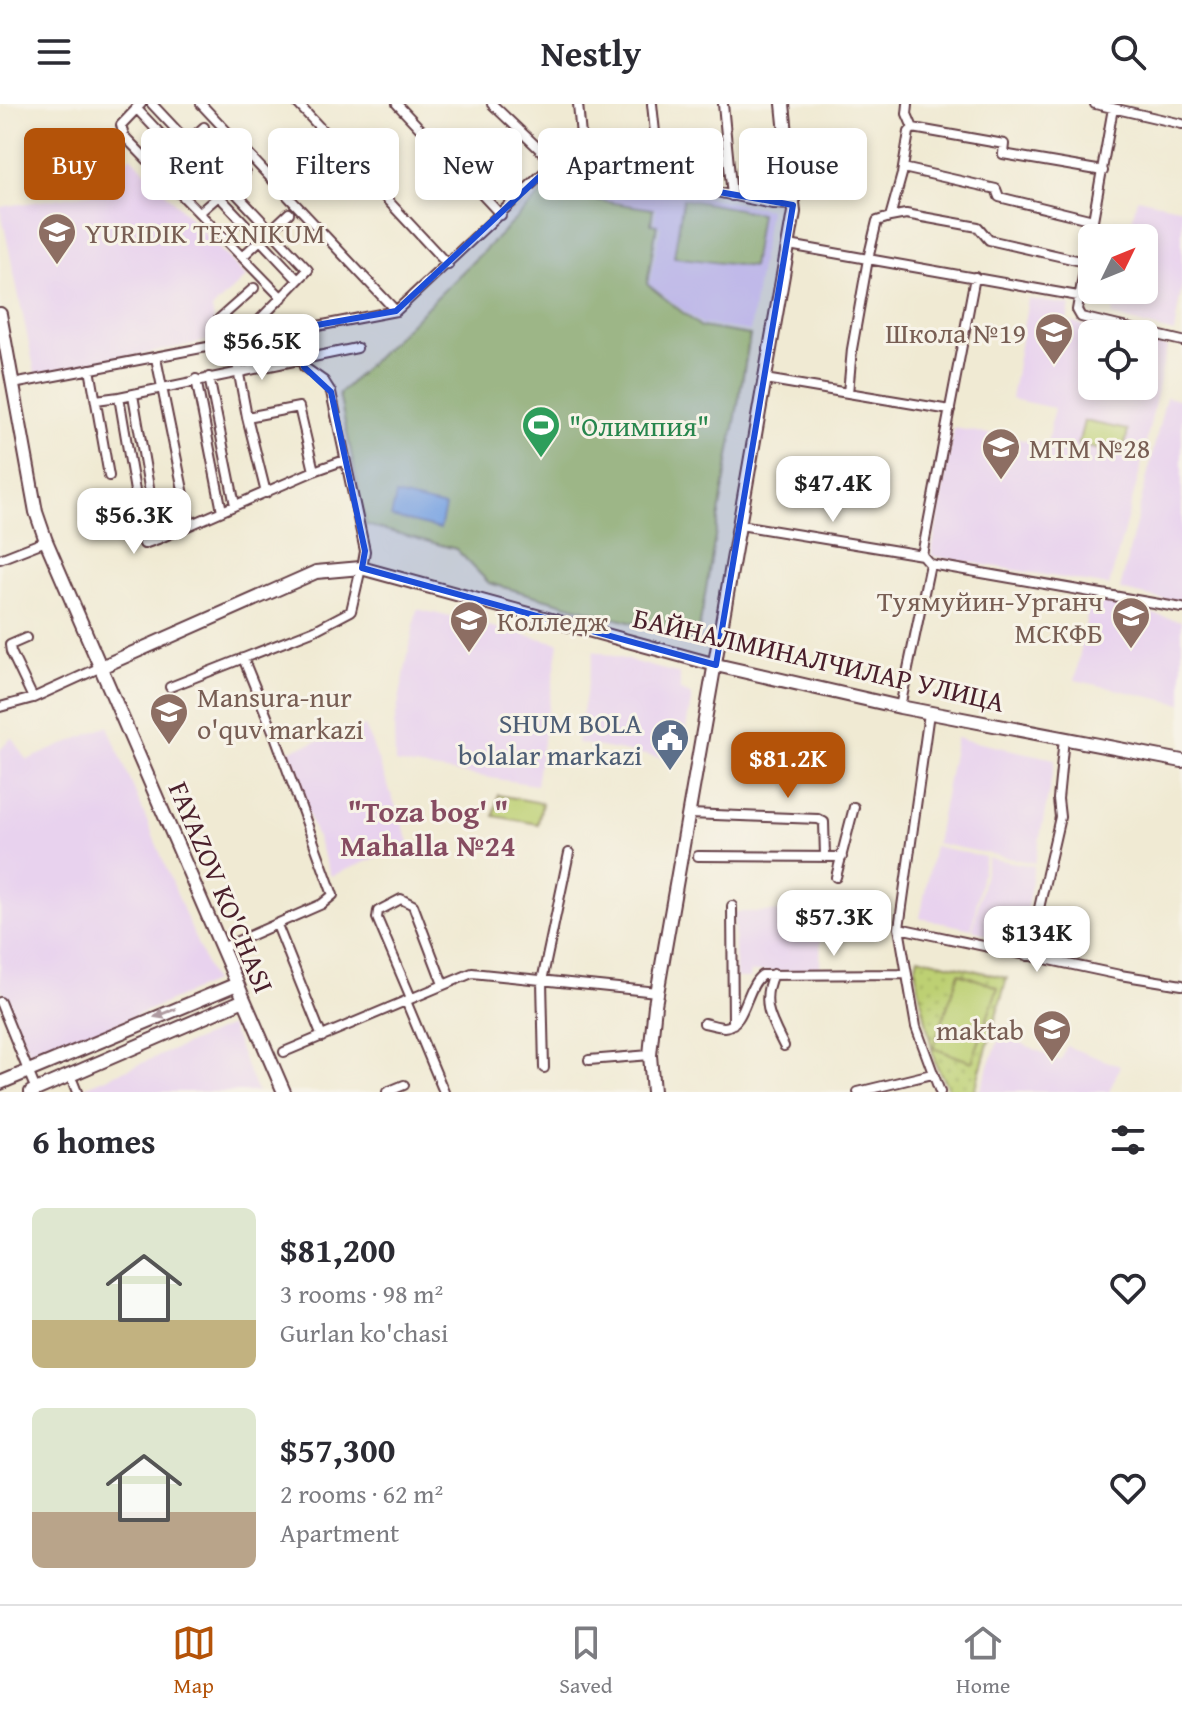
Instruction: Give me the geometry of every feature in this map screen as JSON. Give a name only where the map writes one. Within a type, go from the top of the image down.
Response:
[{"type":"street","points":[[152,104],[174,128]]},
{"type":"street","points":[[201,104],[396,311]]},
{"type":"street","points":[[298,104],[448,265]]},
{"type":"street","points":[[397,104],[501,215]]},
{"type":"street","points":[[492,104],[538,148]]},
{"type":"street","points":[[501,104],[502,114]]},
{"type":"street","points":[[578,104],[580,128]]},
{"type":"street","points":[[652,104],[655,128]]},
{"type":"street","points":[[723,104],[732,196]]},
{"type":"street","points":[[653,1092],[650,1055],[657,992],[789,245],[794,201],[783,104]]},
{"type":"street","points":[[908,104],[907,114],[913,128]]},
{"type":"street","points":[[1095,104],[1182,124]]},
{"type":"street","points":[[141,151],[121,130],[124,119],[139,106],[157,128]]},
{"type":"street","points":[[1092,224],[1113,108]]},
{"type":"street","points":[[890,217],[909,132],[913,128]]},
{"type":"street","points":[[913,128],[1004,144],[1003,154],[1103,171]]},
{"type":"street","points":[[903,168],[996,189],[999,197],[1093,220]]},
{"type":"street","points":[[13,384],[396,311],[538,179]]},
{"type":"street","points":[[723,194],[772,204],[794,201]]},
{"type":"street","points":[[187,200],[282,298]]},
{"type":"street","points":[[199,213],[213,200]]},
{"type":"street","points":[[221,200],[298,280]]},
{"type":"street","points":[[236,342],[308,270],[240,200]]},
{"type":"street","points":[[242,257],[289,213]]},
{"type":"street","points":[[848,393],[852,349],[877,221],[906,214],[978,227],[989,240],[1078,260]]},
{"type":"street","points":[[789,245],[1078,296],[1077,310],[1081,317],[1182,341]]},
{"type":"street","points":[[922,555],[975,277]]},
{"type":"street","points":[[223,345],[219,319],[254,288]]},
{"type":"street","name":"FAYAZOV KO'CHASI","points":[[0,314],[36,512],[46,541],[284,1092]]},
{"type":"street","points":[[170,687],[315,630],[351,611],[365,551],[331,392],[324,381],[304,367],[294,329]]},
{"type":"street","points":[[236,342],[247,417],[266,493]]},
{"type":"street","points":[[96,400],[357,348]]},
{"type":"street","points":[[156,358],[190,524]]},
{"type":"street","points":[[90,369],[109,476]]},
{"type":"street","points":[[209,377],[235,505]]},
{"type":"street","points":[[196,379],[222,511]]},
{"type":"street","points":[[765,379],[950,410]]},
{"type":"street","points":[[133,395],[158,539]]},
{"type":"street","points":[[119,397],[144,544],[345,460]]},
{"type":"street","points":[[247,417],[299,407],[314,471]]},
{"type":"street","points":[[740,525],[922,555],[930,564],[1182,608]]},
{"type":"street","points":[[0,559],[46,541]]},
{"type":"street","points":[[900,707],[930,564]]},
{"type":"street","name":"БАЙНАЛМИНАЛЧИЛАР УЛИЦА","points":[[0,707],[33,698],[316,572],[361,568],[716,665],[929,713],[1182,761]]},
{"type":"street","points":[[26,638],[10,645],[33,698]]},
{"type":"street","points":[[222,948],[322,904],[333,895],[243,658]]},
{"type":"street","points":[[929,713],[899,928],[916,1027],[940,1092]]},
{"type":"street","points":[[1028,956],[1060,817],[1058,799],[1064,738]]},
{"type":"street","points":[[836,877],[854,807]]},
{"type":"street","points":[[689,814],[818,819],[824,822],[825,856]]},
{"type":"street","points":[[544,1068],[542,981],[569,853]]},
{"type":"street","points":[[698,856],[842,857]]},
{"type":"street","points":[[443,984],[413,905],[401,899],[378,911],[377,918],[444,1092]]},
{"type":"street","points":[[732,906],[734,1024]]},
{"type":"street","points":[[277,925],[322,1037]]},
{"type":"street","points":[[899,928],[1182,985]]},
{"type":"street","points":[[284,1052],[472,973],[657,992]]},
{"type":"street","points":[[773,974],[768,984],[765,1006],[784,1046]]},
{"type":"street","points":[[704,1023],[724,1027],[734,1024],[742,1013],[754,980],[762,975],[907,974]]},
{"type":"street","points":[[0,1083],[237,984]]},
{"type":"street","points":[[0,1002],[29,1070],[34,1091],[244,1000]]},
{"type":"street","points":[[589,1060],[650,1055]]},
{"type":"street","points":[[858,1092],[932,1074]]},
{"type":"street","points":[[73,1082],[77,1092]]},
{"type":"street","points":[[387,1092],[404,1085]]},
{"type":"highlighted area","points":[[554,163],[793,205],[716,665],[362,568],[365,551],[331,392],[304,367],[294,329],[396,311]]},
{"type":"shaded area","points":[[131,156],[141,167],[141,200],[173,200],[246,277],[212,309],[216,334],[220,338],[36,377],[0,207],[47,200],[125,200],[125,162]]},
{"type":"shaded area","points":[[1137,198],[1182,208],[1182,285],[1174,333],[1158,329],[1158,320],[1127,320],[1112,316],[1115,304],[1158,304],[1158,224],[1131,224]]},
{"type":"shaded area","points":[[600,200],[719,200],[769,209],[750,331],[702,324],[649,284],[661,227],[654,224],[656,209]]},
{"type":"shaded area","points":[[1028,299],[1070,305],[1067,321],[1078,324],[1078,400],[1155,400],[1109,586],[931,556],[954,428],[1047,444],[1054,408],[1011,399]]},
{"type":"shaded area","points":[[1158,345],[1167,347],[1158,388]]},
{"type":"shaded area","points":[[1166,397],[1182,400],[1182,604],[1120,590]]},
{"type":"shaded area","name":"Туямуйин-Урганч МСКФБ","points":[[1090,599],[1182,621],[1182,704],[1075,680]]},
{"type":"shaded area","points":[[417,609],[559,643],[536,785],[395,763],[394,726]]},
{"type":"shaded area","points":[[594,651],[680,674],[680,690],[692,696],[680,761],[577,743]]},
{"type":"shaded area","points":[[108,726],[213,982],[32,1061],[0,986],[0,750],[12,737],[27,760]]},
{"type":"shaded area","points":[[365,726],[410,844],[331,876],[285,752]]},
{"type":"shaded area","points":[[956,738],[1055,759],[1035,863],[936,843]]},
{"type":"shaded area","points":[[934,846],[985,857],[972,929],[920,918]]},
{"type":"shaded area","points":[[988,858],[1034,866],[1021,946],[973,930]]},
{"type":"shaded area","points":[[821,911],[820,971],[751,972],[750,978],[736,978],[734,912]]},
{"type":"shaded area","points":[[230,1026],[257,1092],[73,1092]]},
{"type":"shaded area","name":"maktab","points":[[1001,1034],[1061,1061],[1066,1046],[1120,1066],[1109,1092],[979,1092]]},
{"type":"green space","name":"\"Олимпия\"","points":[[538,197],[538,200],[595,200],[653,209],[651,224],[657,225],[647,284],[701,327],[750,335],[697,641],[489,583],[456,549],[366,525],[339,394]]},
{"type":"green space","points":[[683,200],[760,213],[752,267],[674,257]]},
{"type":"green space","points":[[1084,421],[1128,430],[1123,455],[1078,445]]},
{"type":"green space","points":[[498,795],[542,803],[538,824],[494,816]]},
{"type":"green space","points":[[918,957],[1007,978],[974,1092],[950,1092],[935,1063],[915,970]]},
{"type":"green space","points":[[959,973],[998,987],[972,1062],[933,1048]]},
{"type":"water","points":[[396,495],[445,507],[440,529],[391,517]]},
{"type":"place","name":"YURIDIK TEXNIKUM","points":[[57,266]]},
{"type":"place","name":"Школа №19","points":[[1054,366]]},
{"type":"place","name":"\"Олимпия\"","points":[[541,459]]},
{"type":"place","name":"MTM №28","points":[[1001,481]]},
{"type":"place","name":"Туямуйин-Урганч МСКФБ","points":[[1131,650]]},
{"type":"place","name":"Колледж","points":[[469,654]]},
{"type":"place","name":"Mansura-nur o'quv markazi","points":[[169,746]]},
{"type":"place","name":"SHUM BOLA bolalar markazi","points":[[670,772]]},
{"type":"place","name":"maktab","points":[[1052,1063]]},
{"type":"district","name":"\"Toza bog' \" Mahalla №24","points":[[428,828]]}]
